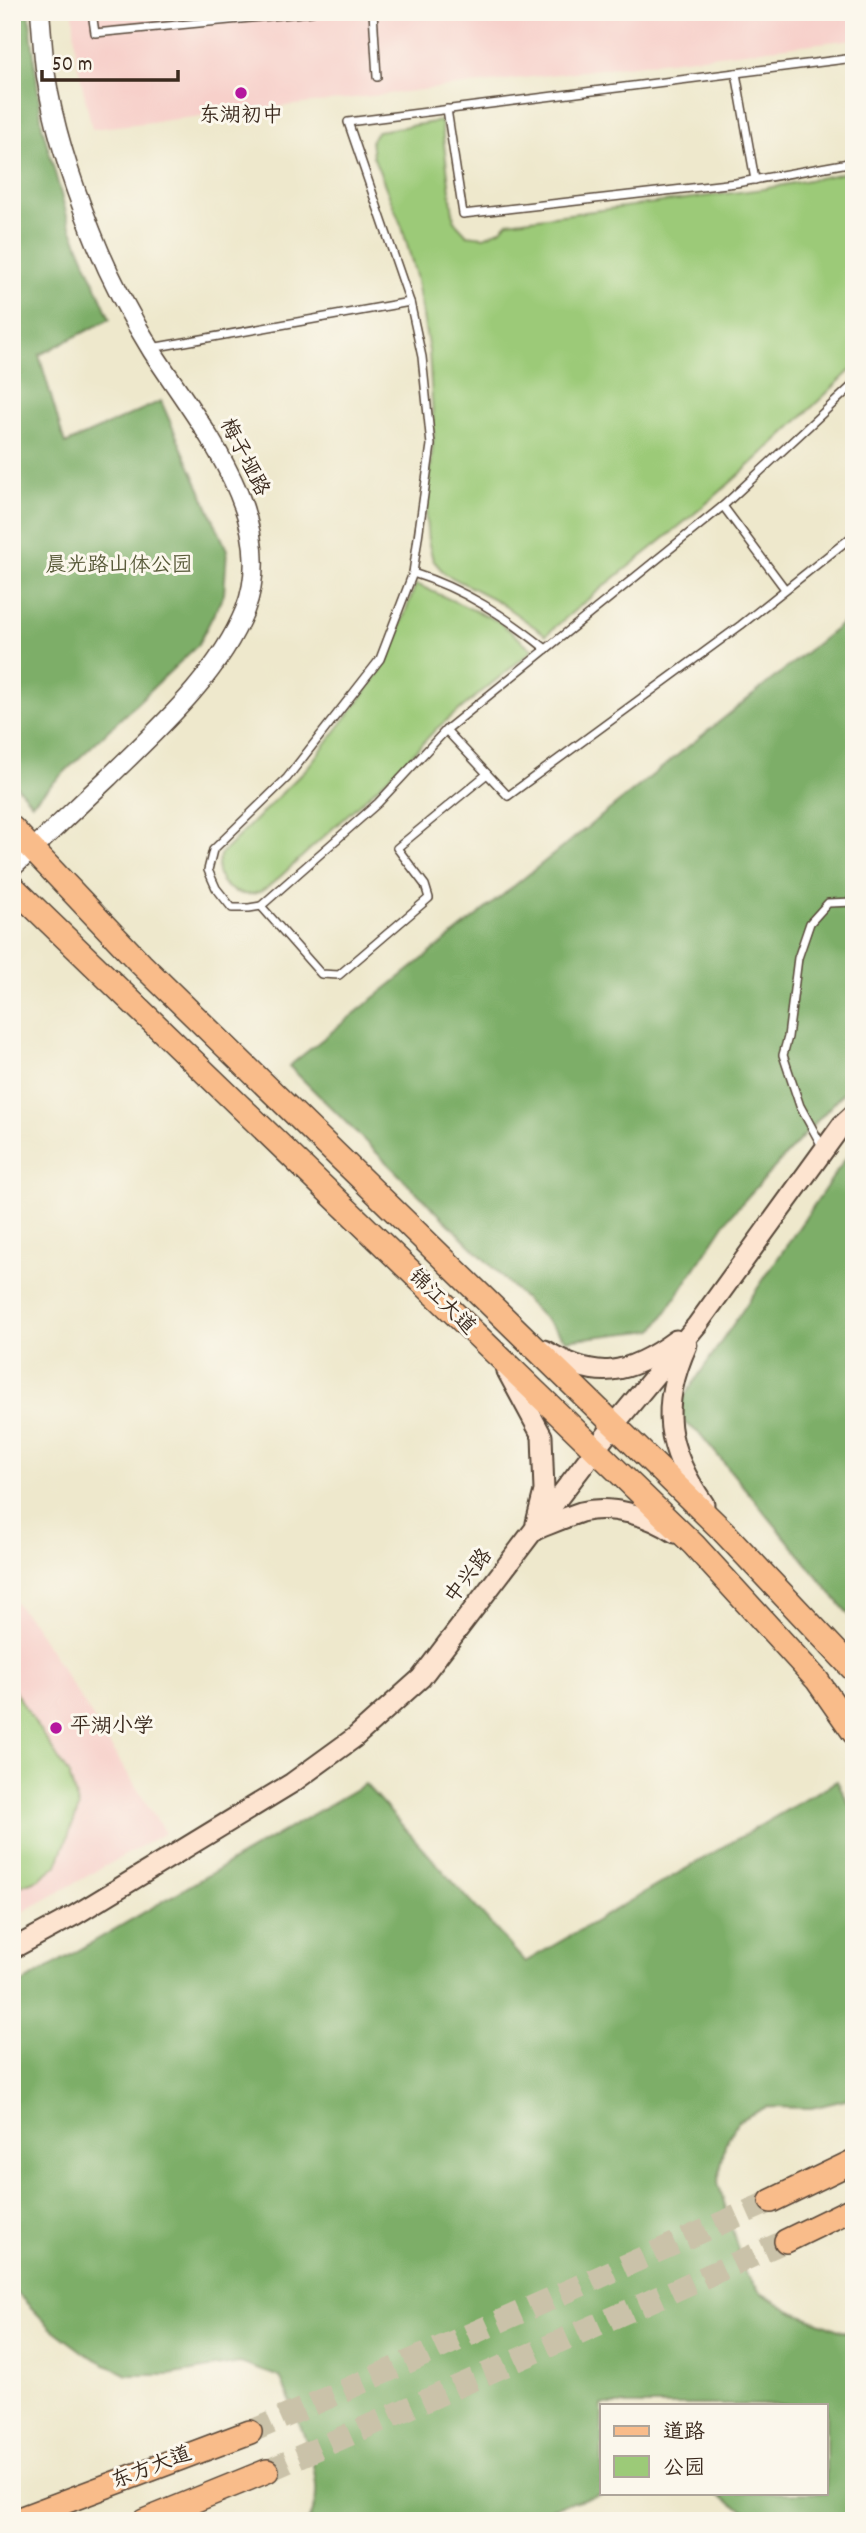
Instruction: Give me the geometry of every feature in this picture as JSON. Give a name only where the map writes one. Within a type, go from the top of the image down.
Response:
[{"type":"main road","name":"锦江大道","points":[[12,828],[141,964],[722,1530],[854,1670]]},
{"type":"main road","name":"锦江大道","points":[[12,886],[594,1451],[695,1545],[817,1680],[854,1733]]},
{"type":"main road","name":"中兴路","points":[[12,1949],[75,1915],[292,1783],[354,1738],[421,1678],[614,1425],[696,1325],[842,1125],[854,1114]]},
{"type":"main road","points":[[527,1340],[576,1368],[610,1372],[633,1366],[661,1351],[696,1325]]},
{"type":"main road","points":[[696,1325],[679,1363],[671,1395],[669,1427],[674,1449],[689,1483],[722,1530]]},
{"type":"main road","points":[[501,1361],[528,1406],[542,1436],[544,1491],[534,1531]]},
{"type":"main road","points":[[534,1531],[583,1511],[617,1510],[664,1525],[695,1545]]},
{"type":"main road","points":[[771,2201],[854,2161]]},
{"type":"main road","points":[[786,2241],[854,2208]]},
{"type":"main road","name":"东方大道","points":[[14,2521],[250,2432]]},
{"type":"main road","points":[[144,2521],[267,2471]]},
{"type":"street","name":"梅子垭路","points":[[12,868],[140,746],[208,674],[226,647],[245,609],[252,582],[250,533],[246,509],[237,489],[214,444],[151,348],[117,289],[92,233],[65,160],[46,77],[40,12]]},
{"type":"lane","points":[[92,12],[95,33],[312,12]]},
{"type":"lane","points":[[373,12],[377,77]]},
{"type":"lane","points":[[854,58],[348,122],[410,302],[422,357],[431,445],[413,573],[380,659],[287,778],[213,850],[208,870],[216,888],[232,908],[261,906],[378,803],[446,730],[723,506],[854,384]]},
{"type":"lane","points":[[736,73],[755,180]]},
{"type":"lane","points":[[447,109],[463,215],[755,180],[854,162]]},
{"type":"lane","points":[[151,348],[410,302]]},
{"type":"lane","points":[[723,506],[785,589]]},
{"type":"lane","points":[[446,730],[508,796],[741,625],[854,535]]},
{"type":"lane","points":[[413,573],[444,583],[476,600],[514,624],[546,649]]},
{"type":"lane","points":[[261,906],[321,974],[339,975],[429,898],[425,886],[397,848],[487,774]]},
{"type":"lane","points":[[824,1150],[800,1106],[783,1055],[788,1038],[798,958],[810,923],[828,903],[854,902]]},
{"type":"shaded area","name":"东湖初中","points":[[73,12],[854,12],[854,39],[92,129],[76,57]]},
{"type":"shaded area","name":"平湖小学","points":[[12,1599],[33,1623],[165,1833],[12,1918]]},
{"type":"green space","name":"晨光路山体公园","points":[[12,12],[29,12],[42,126],[69,223],[110,319],[39,355],[65,444],[161,401],[227,550],[224,594],[198,645],[32,803],[12,781]]},
{"type":"green space","points":[[441,121],[454,221],[467,235],[484,237],[500,230],[508,222],[763,189],[854,171],[854,367],[720,492],[546,635],[496,600],[445,574],[433,560],[428,541],[426,518],[434,433],[429,351],[416,276],[402,227],[373,156],[371,141],[378,131]]},
{"type":"green space","points":[[416,584],[498,621],[533,650],[436,729],[405,762],[271,885],[253,894],[228,888],[218,872],[220,855],[307,768],[358,702],[386,663]]},
{"type":"green space","points":[[854,614],[854,1081],[729,1217],[654,1330],[566,1340],[289,1066]]},
{"type":"green space","points":[[854,1146],[854,1621],[701,1435],[673,1413]]},
{"type":"green space","points":[[12,1687],[69,1775],[79,1808],[57,1865],[39,1879],[12,1889]]},
{"type":"green space","points":[[837,1781],[854,1813],[854,2098],[811,2108],[766,2107],[738,2121],[725,2145],[718,2182],[745,2273],[761,2293],[791,2311],[854,2336],[854,2521],[763,2521],[716,2494],[828,2494],[828,2404],[600,2404],[601,2494],[540,2511],[516,2521],[308,2521],[315,2506],[314,2469],[302,2429],[280,2377],[240,2363],[169,2375],[127,2375],[84,2353],[52,2329],[12,2288],[12,1989],[365,1784],[525,1962]]},
{"type":"tunnel","points":[[250,2432],[771,2201]]},
{"type":"tunnel","points":[[267,2471],[786,2241]]},
{"type":"place","name":"东湖初中","points":[[241,93]]},
{"type":"place","name":"平湖小学","points":[[56,1728]]}]
